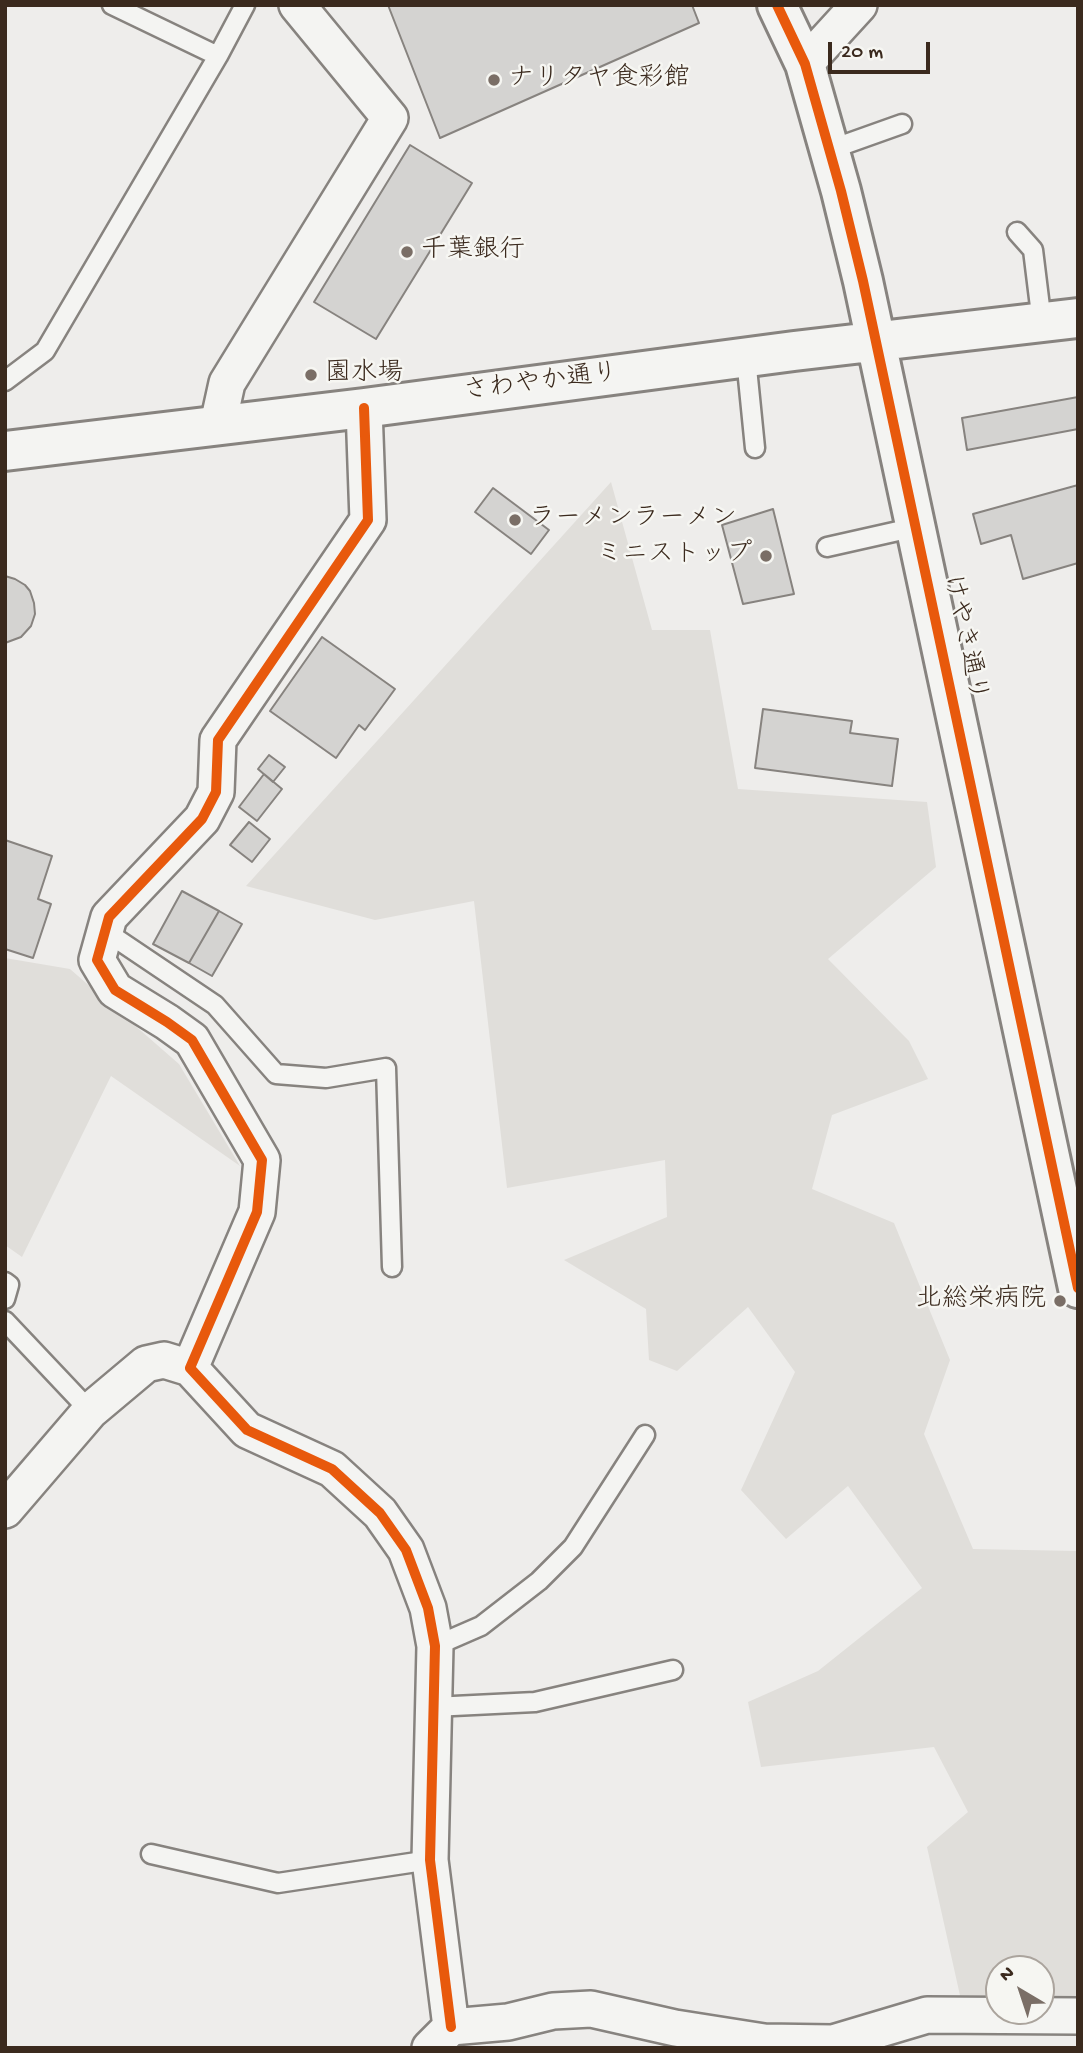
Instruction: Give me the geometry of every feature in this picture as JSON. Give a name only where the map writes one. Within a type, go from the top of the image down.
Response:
[{"type":"street","points":[[218,424],[227,383],[390,118],[298,5]]},
{"type":"street","name":"けやき通り","points":[[777,5],[805,64],[863,281],[1078,1288]]},
{"type":"street","points":[[805,64],[859,5]]},
{"type":"street","name":"さわやか通り","points":[[5,451],[1060,321]]},
{"type":"street","points":[[190,1368],[257,1212],[262,1160],[192,1040],[115,990],[97,960],[109,917],[202,819],[216,792],[218,740],[368,520],[364,408]]},
{"type":"street","points":[[5,1510],[90,1411],[146,1363],[164,1360],[190,1368],[247,1430],[332,1469],[380,1513],[406,1550],[428,1608],[435,1646],[430,1860],[440,2037],[553,2011],[591,2009],[675,2028],[764,2042],[833,2043],[927,2015],[1078,2016]]},
{"type":"lane","points":[[111,5],[218,56]]},
{"type":"lane","points":[[5,381],[45,351],[246,5]]},
{"type":"lane","points":[[829,150],[902,124]]},
{"type":"lane","points":[[1017,232],[1033,250],[1060,321]]},
{"type":"lane","points":[[746,358],[755,448]]},
{"type":"lane","points":[[827,547],[916,527]]},
{"type":"lane","points":[[105,931],[215,1005],[276,1074],[326,1078],[386,1068],[392,1267]]},
{"type":"lane","points":[[5,1282],[9,1285],[5,1298]]},
{"type":"lane","points":[[5,1321],[90,1411]]},
{"type":"lane","points":[[435,1646],[481,1626],[540,1581],[573,1547],[645,1435]]},
{"type":"lane","points":[[433,1707],[535,1702],[673,1670]]},
{"type":"lane","points":[[151,1854],[278,1883],[430,1860]]},
{"type":"shaded area","points":[[611,482],[652,630],[710,630],[738,789],[927,802],[936,867],[828,959],[909,1041],[928,1079],[832,1115],[812,1189],[894,1223],[950,1360],[924,1434],[973,1549],[1076,1551],[1078,1557],[1078,1997],[1055,1998],[1055,1955],[985,1955],[985,1999],[961,2000],[927,1847],[968,1812],[934,1747],[761,1767],[748,1702],[818,1671],[922,1588],[848,1486],[786,1539],[741,1490],[795,1372],[748,1307],[677,1371],[649,1360],[646,1309],[564,1260],[667,1217],[665,1160],[507,1188],[474,901],[375,920],[246,886]]},
{"type":"shaded area","points":[[5,958],[70,969],[179,1064],[240,1166],[111,1076],[22,1257],[5,1245]]},
{"type":"building","name":"ナリタヤ食彩館","points":[[388,5],[692,5],[699,23],[440,138]]},
{"type":"building","points":[[410,145],[472,183],[376,339],[314,302]]},
{"type":"building","points":[[1078,397],[1078,429],[967,450],[962,418]]},
{"type":"building","points":[[1078,485],[1078,563],[1023,579],[1011,535],[981,544],[973,514]]},
{"type":"building","points":[[493,488],[549,530],[531,554],[475,512]]},
{"type":"building","points":[[773,509],[794,594],[743,604],[722,525]]},
{"type":"building","points":[[5,576],[25,585],[30,591],[35,614],[31,626],[21,637],[5,643]]},
{"type":"building","points":[[322,637],[395,689],[365,730],[359,725],[336,758],[270,711]]},
{"type":"building","points":[[763,709],[852,721],[850,733],[898,739],[892,786],[755,768]]},
{"type":"building","points":[[269,755],[285,767],[273,782],[258,769]]},
{"type":"building","points":[[264,774],[282,789],[257,821],[239,807]]},
{"type":"building","points":[[249,822],[270,839],[252,862],[230,845]]},
{"type":"building","points":[[5,840],[52,856],[38,899],[51,904],[33,958],[5,949]]},
{"type":"building","points":[[182,891],[219,911],[189,963],[153,944]]},
{"type":"building","points":[[219,911],[242,924],[212,976],[189,963]]},
{"type":"cycle path","points":[[777,5],[805,64],[863,281],[1078,1288]]},
{"type":"cycle path","points":[[364,408],[368,520],[218,740],[216,792],[202,819],[109,917],[97,960],[115,990],[192,1040],[262,1160],[257,1212],[190,1368],[247,1430],[332,1469],[380,1513],[406,1550],[428,1608],[435,1646],[430,1860],[451,2027]]},
{"type":"place","name":"ナリタヤ食彩館","points":[[494,80]]},
{"type":"place","name":"千葉銀行","points":[[407,252]]},
{"type":"place","name":"園水場","points":[[311,375]]},
{"type":"place","name":"ラーメンラーメン","points":[[515,520]]},
{"type":"place","name":"ミニストップ","points":[[766,556]]},
{"type":"place","name":"北総栄病院","points":[[1060,1301]]}]
